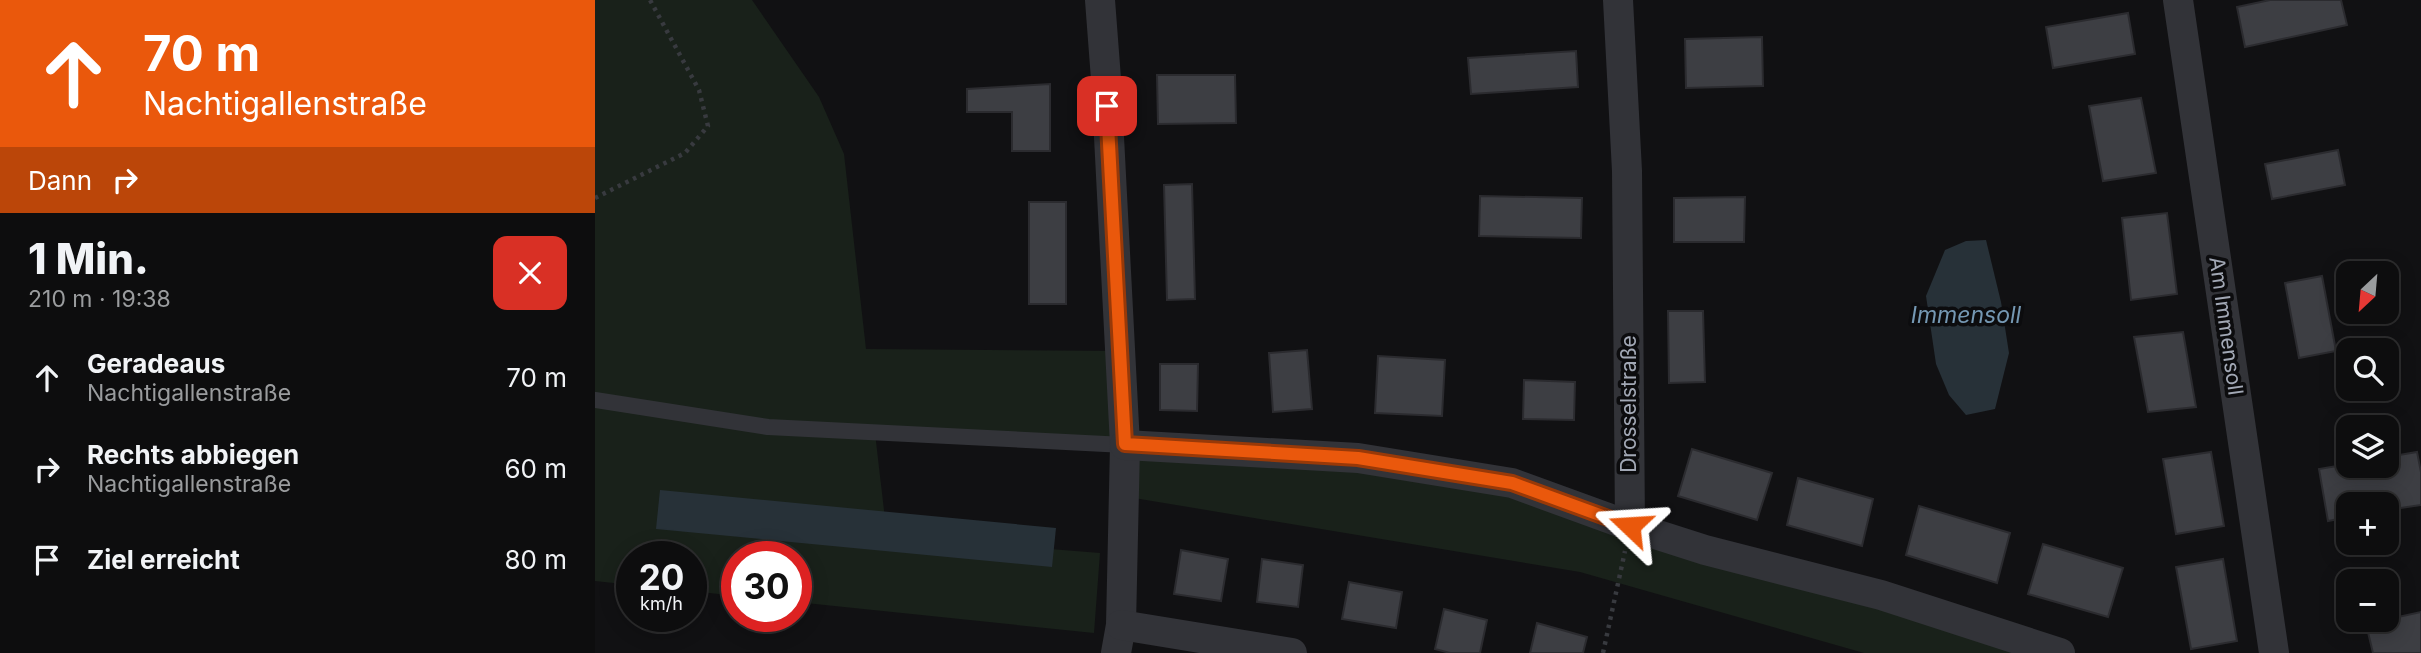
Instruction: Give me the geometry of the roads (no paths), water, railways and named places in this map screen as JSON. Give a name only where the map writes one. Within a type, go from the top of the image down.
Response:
[{"type":"street","points":[[1100,0],[1125,444],[1119,639],[1292,653]]},
{"type":"street","name":"Drosselstraße","points":[[1618,0],[1627,171],[1630,526]]},
{"type":"street","name":"Am Immensoll","points":[[2178,0],[2274,653]]},
{"type":"street","points":[[1125,444],[1358,458],[1512,483],[1705,550],[1881,595],[2060,653]]},
{"type":"lane","points":[[595,400],[768,427],[1125,444]]},
{"type":"water","name":"Immensoll","points":[[1986,240],[2001,302],[2009,353],[1995,409],[1966,415],[1949,395],[1936,364],[1926,296],[1945,250],[1966,241]]},
{"type":"water","points":[[660,490],[1056,528],[1052,567],[812,544],[812,541],[781,541],[656,529]]}]
